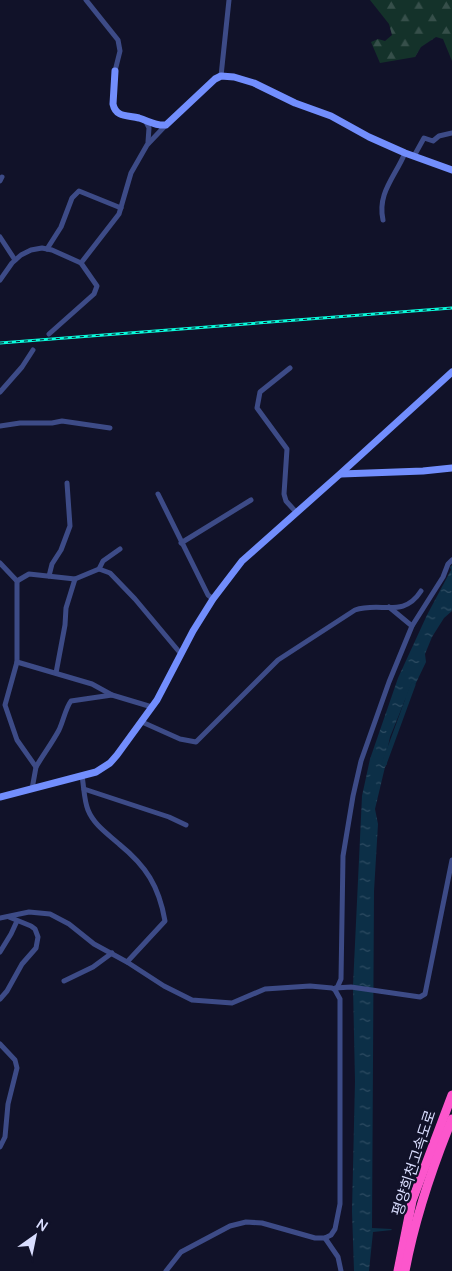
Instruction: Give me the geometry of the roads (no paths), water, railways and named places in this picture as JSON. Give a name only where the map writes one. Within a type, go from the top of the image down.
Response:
[{"type":"highway","name":"평양희천고속도로","points":[[398,1271],[412,1201],[452,1095]]},
{"type":"highway","name":"평양희천고속도로","points":[[405,1271],[418,1216],[434,1165],[452,1119]]},
{"type":"street","points":[[86,0],[118,40],[120,51],[115,71],[114,109],[122,116],[158,125],[166,125]]},
{"type":"street","points":[[220,76],[229,0]]},
{"type":"street","points":[[81,263],[116,217],[121,208],[132,173],[147,145],[210,83],[220,76],[234,77],[254,83],[295,103],[331,116],[405,153],[452,170]]},
{"type":"street","points":[[146,122],[149,128],[147,145]]},
{"type":"street","points":[[414,156],[424,138],[433,141],[440,136],[452,133]]},
{"type":"street","points":[[382,220],[380,210],[382,198],[405,153]]},
{"type":"street","points":[[47,249],[61,227],[72,198],[79,191],[121,208]]},
{"type":"street","points":[[0,237],[15,260]]},
{"type":"street","points":[[0,278],[15,260],[31,250],[47,249],[81,263],[97,286],[94,294],[49,334]]},
{"type":"street","points":[[0,392],[22,367],[33,350]]},
{"type":"street","points":[[290,368],[260,392],[257,408],[287,449],[284,494],[286,500],[296,512]]},
{"type":"street","points":[[0,797],[96,772],[110,763],[152,708],[213,599],[242,561],[452,372]]},
{"type":"street","points":[[0,426],[62,421],[110,428]]},
{"type":"street","points":[[340,474],[452,468]]},
{"type":"street","points":[[48,576],[70,526],[67,483]]},
{"type":"street","points":[[158,494],[208,595],[213,599]]},
{"type":"street","points":[[181,543],[251,500]]},
{"type":"street","points":[[16,581],[29,574],[76,579],[99,569],[103,561],[120,549]]},
{"type":"street","points":[[334,988],[341,979],[343,856],[361,761],[377,714],[412,626],[452,560]]},
{"type":"street","points":[[0,563],[16,581],[17,662],[5,704],[17,740],[36,767]]},
{"type":"street","points":[[99,569],[110,573],[116,579],[181,654]]},
{"type":"street","points":[[56,673],[66,608],[76,579]]},
{"type":"street","points":[[142,722],[180,739],[196,742],[278,660],[355,610],[367,607],[402,607],[410,605],[421,592]]},
{"type":"street","points":[[390,607],[412,626]]},
{"type":"street","points":[[17,662],[92,684],[112,695],[152,708]]},
{"type":"street","points":[[32,789],[36,767],[59,730],[71,701],[112,695]]},
{"type":"street","points":[[82,776],[88,810],[91,815],[101,828],[135,857],[150,874],[161,900],[165,921],[127,962]]},
{"type":"street","points":[[84,789],[169,817],[186,825]]},
{"type":"street","points":[[0,918],[29,912],[50,914],[69,924],[94,944],[127,962],[164,986],[184,997],[200,1001],[232,1003],[265,989],[310,986],[351,987],[420,997],[425,994],[452,860]]},
{"type":"street","points":[[0,999],[7,991],[22,964],[36,948],[38,937],[35,929],[31,926],[9,917]]},
{"type":"street","points":[[0,952],[17,921]]},
{"type":"street","points":[[64,981],[93,967],[112,953]]},
{"type":"street","points":[[166,1271],[181,1252],[230,1226],[242,1222],[262,1223],[315,1238],[325,1238],[331,1235],[340,1204],[341,1006],[339,996],[334,988]]},
{"type":"street","points":[[0,1044],[15,1060],[17,1068],[8,1104],[5,1136],[0,1147]]},
{"type":"street","points":[[325,1238],[338,1257],[341,1271]]},
{"type":"water","points":[[452,565],[452,611],[444,618],[432,637],[425,654],[426,662],[405,700],[390,737],[386,756],[387,764],[375,809],[378,824],[374,891],[372,1228],[392,1230],[373,1232],[369,1271],[354,1271],[352,1211],[355,1081],[353,986],[362,796],[370,759],[398,678]]},
{"type":"waterway","points":[[384,764],[413,685]]},
{"type":"railway","points":[[0,343],[452,308]]}]
